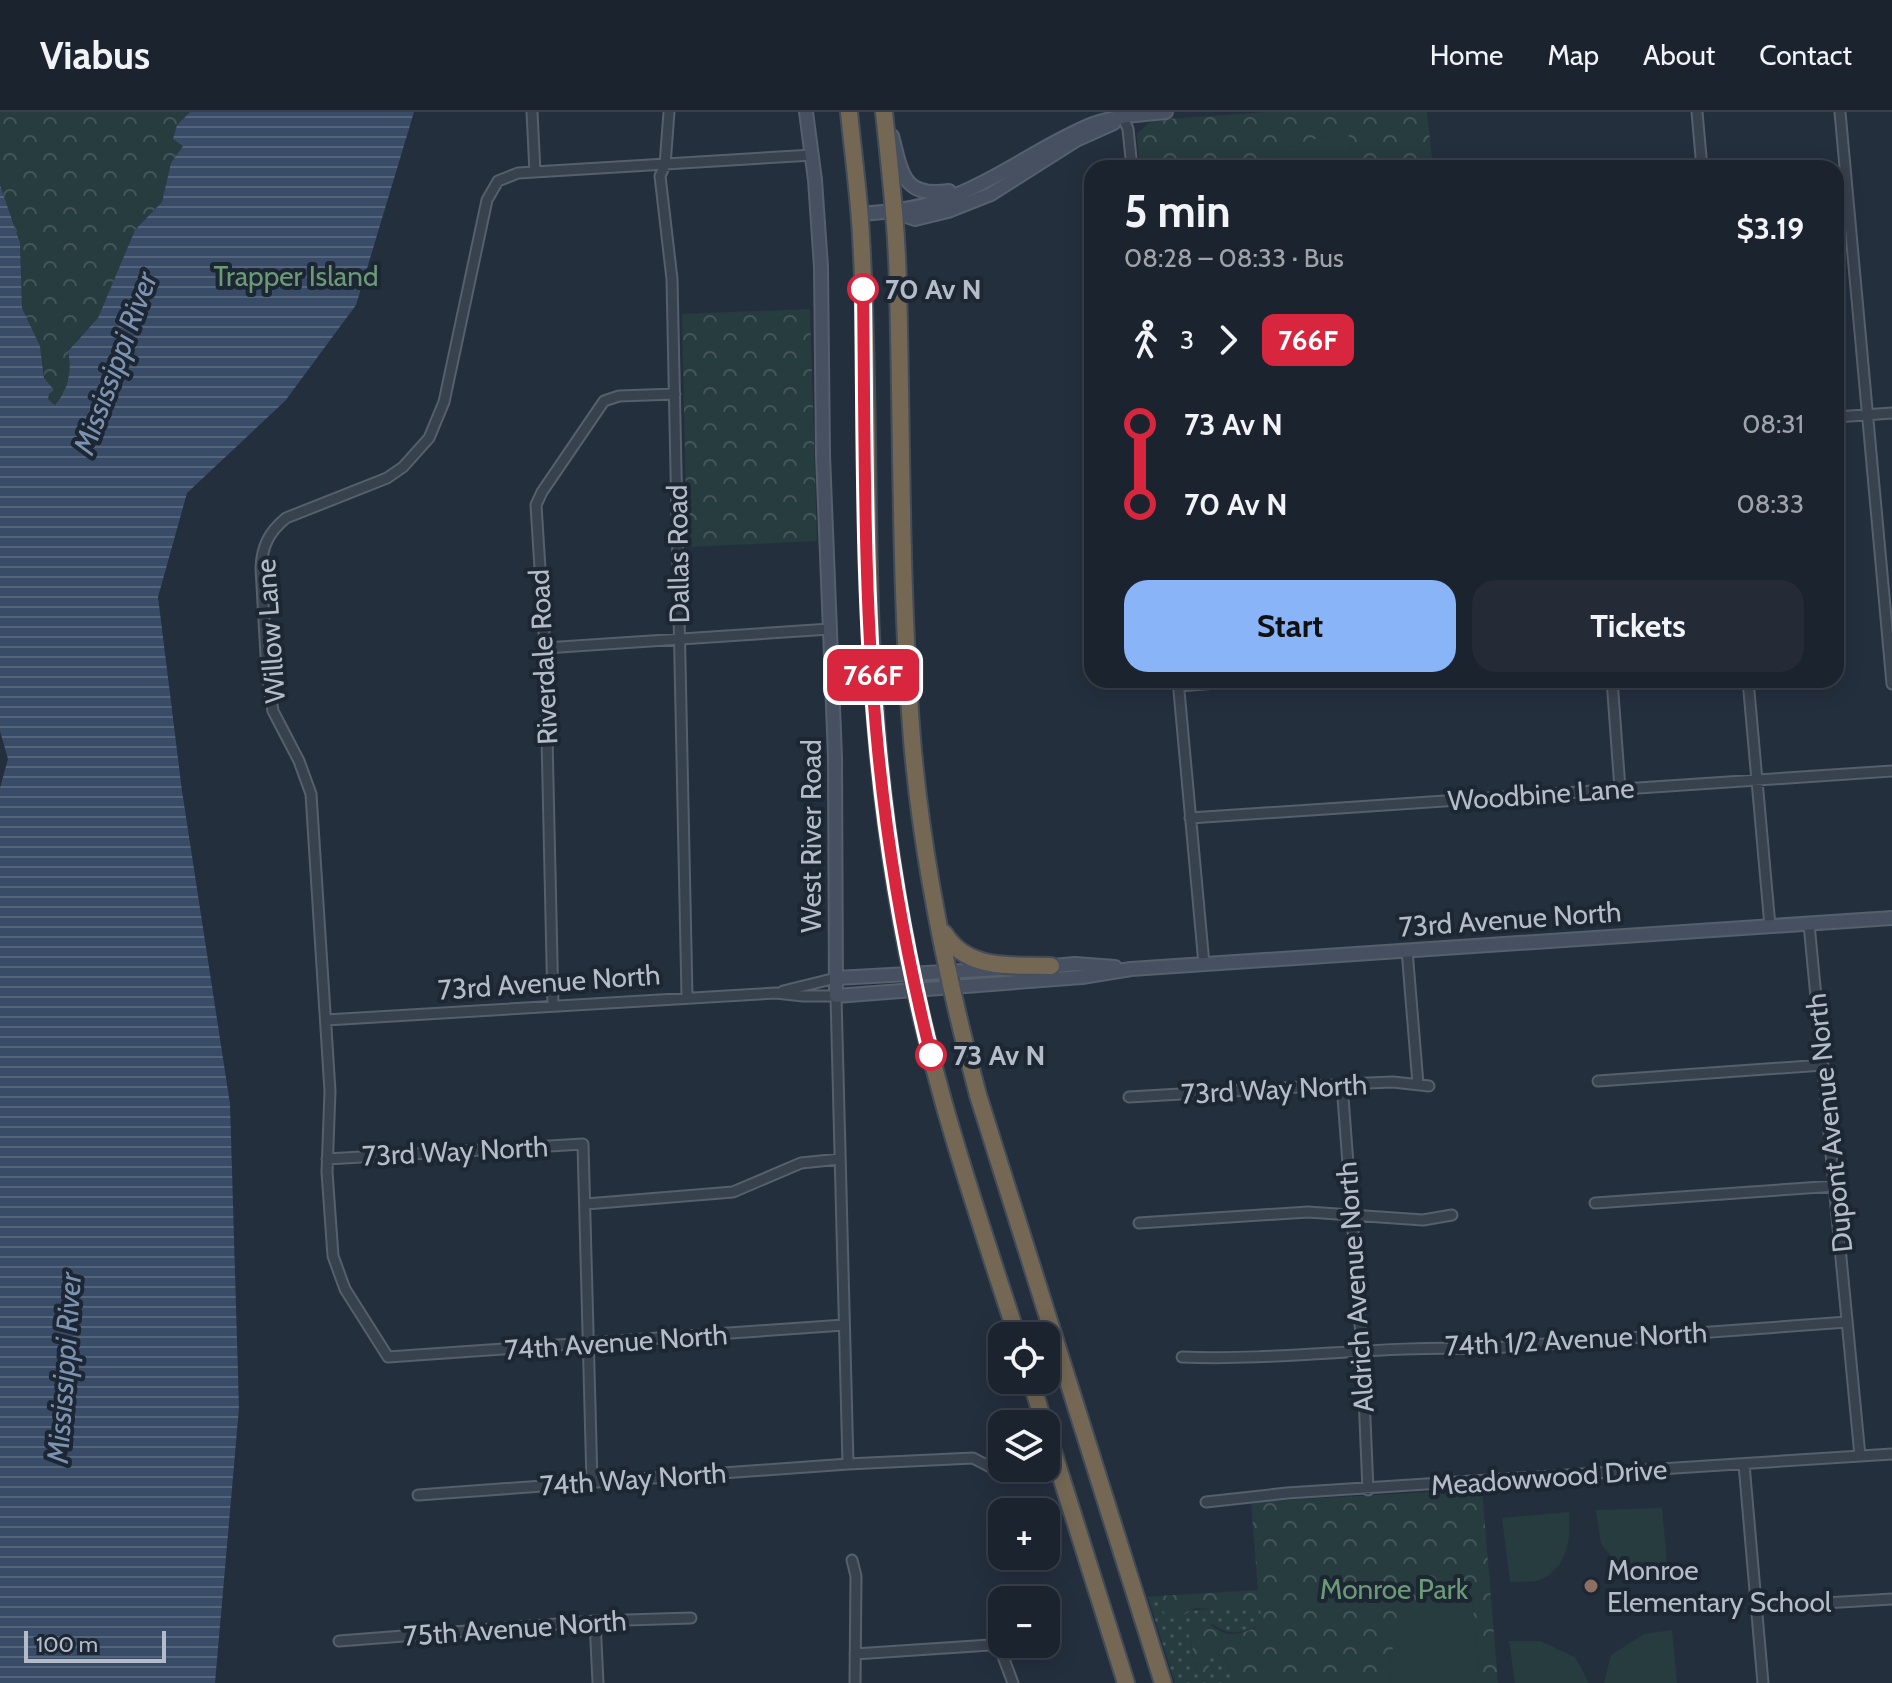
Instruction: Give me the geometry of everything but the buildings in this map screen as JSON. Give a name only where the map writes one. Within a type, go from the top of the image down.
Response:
[{"type":"highway","points":[[849,112],[863,289],[868,594],[878,749],[893,865],[916,992],[945,1105],[1013,1322]]},
{"type":"highway","points":[[885,112],[894,212],[906,649],[917,779],[939,925],[978,1095],[1163,1683]]},
{"type":"highway","points":[[939,925],[955,949],[971,959],[999,964],[1051,966]]},
{"type":"highway","points":[[1060,1474],[1126,1683]]},
{"type":"street","points":[[532,112],[535,172]]},
{"type":"street","name":"Dallas Road","points":[[669,112],[665,165],[660,176],[672,279],[687,997]]},
{"type":"street","name":"West River Road","points":[[806,112],[813,155],[821,267],[822,443],[835,757],[836,996],[848,1464]]},
{"type":"street","points":[[885,112],[902,176],[917,188],[948,192],[991,179]]},
{"type":"street","points":[[859,214],[894,212],[954,196],[1096,123],[1166,112]]},
{"type":"street","points":[[1697,112],[1701,160]]},
{"type":"street","points":[[1840,112],[1892,684]]},
{"type":"street","points":[[894,212],[915,219],[948,211],[991,194],[1076,140],[1123,118]]},
{"type":"street","points":[[1123,118],[1128,129],[1131,160]]},
{"type":"street","name":"Willow Lane","points":[[388,1357],[337,1273],[331,1238],[327,1159],[330,1107],[311,794],[299,761],[273,711],[266,664],[262,554],[275,527],[286,518],[387,478],[403,467],[429,438],[439,421],[444,402],[487,200],[498,181],[518,173],[813,155]]},
{"type":"street","name":"Riverdale Road","points":[[553,1006],[545,648],[536,505],[604,401],[619,396],[675,394]]},
{"type":"street","points":[[1844,416],[1892,413]]},
{"type":"street","points":[[545,648],[830,629]]},
{"type":"street","points":[[1179,688],[1204,964]]},
{"type":"street","points":[[1613,688],[1620,789]]},
{"type":"street","points":[[1749,688],[1770,926]]},
{"type":"street","name":"Woodbine Lane","points":[[1190,818],[1892,771]]},
{"type":"street","name":"73rd Avenue North","points":[[776,993],[836,978],[913,974],[951,980],[1082,977],[1131,969],[1892,918]]},
{"type":"street","name":"Dupont Avenue North","points":[[1809,924],[1860,1456]]},
{"type":"street","points":[[1407,950],[1418,1084]]},
{"type":"street","name":"73rd Avenue North","points":[[326,1020],[687,997],[916,992],[951,980],[1051,966],[1089,964],[1131,969]]},
{"type":"street","points":[[1598,1081],[1823,1065]]},
{"type":"street","name":"73rd Way North","points":[[1129,1097],[1393,1082],[1429,1086]]},
{"type":"street","name":"Aldrich Avenue North","points":[[1342,1084],[1362,1350],[1368,1490]]},
{"type":"street","name":"73rd Way North","points":[[327,1159],[583,1144],[586,1204]]},
{"type":"street","points":[[592,1482],[586,1204],[733,1192],[801,1163],[840,1159]]},
{"type":"street","points":[[1595,1203],[1836,1186]]},
{"type":"street","points":[[1139,1223],[1308,1212],[1423,1220],[1452,1215]]},
{"type":"street","name":"74th 1/2 Avenue North","points":[[1182,1357],[1304,1355],[1429,1347],[1478,1349],[1847,1322]]},
{"type":"street","name":"74th Avenue North","points":[[388,1357],[844,1325]]},
{"type":"street","name":"Meadowwood Drive","points":[[1206,1502],[1287,1493],[1892,1454]]},
{"type":"street","name":"74th Way North","points":[[418,1495],[848,1464],[973,1458],[988,1466]]},
{"type":"street","points":[[1744,1464],[1763,1683]]},
{"type":"street","points":[[852,1560],[856,1576],[855,1683]]},
{"type":"street","points":[[1757,1607],[1892,1599]]},
{"type":"street","name":"75th Avenue North","points":[[339,1641],[595,1621],[691,1618]]},
{"type":"street","points":[[595,1621],[598,1683]]},
{"type":"street","points":[[855,1654],[990,1645],[1002,1654],[1013,1683]]},
{"type":"green space","points":[[0,112],[190,112],[177,125],[184,146],[171,163],[162,202],[135,230],[98,318],[68,350],[68,379],[55,405],[48,399],[40,346],[22,308],[20,243],[0,185]]},
{"type":"green space","points":[[1269,112],[1427,112],[1432,160],[1139,160],[1137,134],[1152,120]]},
{"type":"green space","points":[[1348,131],[1353,160],[1271,160],[1291,145]]},
{"type":"green space","points":[[810,309],[817,541],[687,547],[682,314]]},
{"type":"green space","name":"Monroe Park","points":[[1482,1489],[1498,1683],[1232,1683],[1228,1663],[1216,1654],[1211,1654],[1207,1659],[1209,1667],[1203,1675],[1197,1671],[1188,1627],[1202,1623],[1224,1633],[1242,1633],[1262,1625],[1260,1605],[1243,1611],[1195,1608],[1177,1619],[1169,1618],[1160,1608],[1159,1596],[1258,1590],[1251,1502]]},
{"type":"green space","points":[[1662,1508],[1668,1574],[1624,1571],[1601,1544],[1596,1510]]},
{"type":"green space","points":[[1569,1512],[1568,1541],[1557,1567],[1539,1580],[1510,1582],[1502,1518]]},
{"type":"green space","points":[[1159,1596],[1160,1609],[1197,1610],[1260,1605],[1262,1625],[1231,1632],[1213,1624],[1189,1634],[1197,1671],[1211,1654],[1216,1654],[1227,1663],[1232,1683],[1175,1683],[1148,1597]]},
{"type":"green space","points":[[1472,1596],[1479,1676],[1473,1683],[1390,1683],[1393,1648],[1411,1622],[1438,1605]]},
{"type":"green space","points":[[1672,1630],[1677,1683],[1604,1683],[1611,1655],[1644,1634]]},
{"type":"green space","points":[[1509,1641],[1540,1641],[1575,1657],[1589,1683],[1515,1683]]},
{"type":"water","name":"Mississippi River","points":[[190,112],[414,112],[356,305],[285,401],[187,493],[158,597],[182,791],[230,1104],[239,1408],[215,1683],[0,1683],[0,788],[8,759],[0,731],[0,185],[20,243],[22,308],[40,346],[44,378],[54,390],[48,399],[55,405],[68,379],[68,351],[98,318],[135,230],[162,202],[171,163],[183,146],[173,139],[177,125]]},
{"type":"bus line","name":"766F","points":[[863,289],[868,594],[878,749],[893,865],[931,1055]]},
{"type":"place","name":"70 Av N","points":[[863,289]]},
{"type":"place","name":"73 Av N","points":[[931,1055]]},
{"type":"place","name":"Monroe Elementary School","points":[[1591,1586]]},
{"type":"park label","name":"Trapper Island","points":[[296,276]]}]
